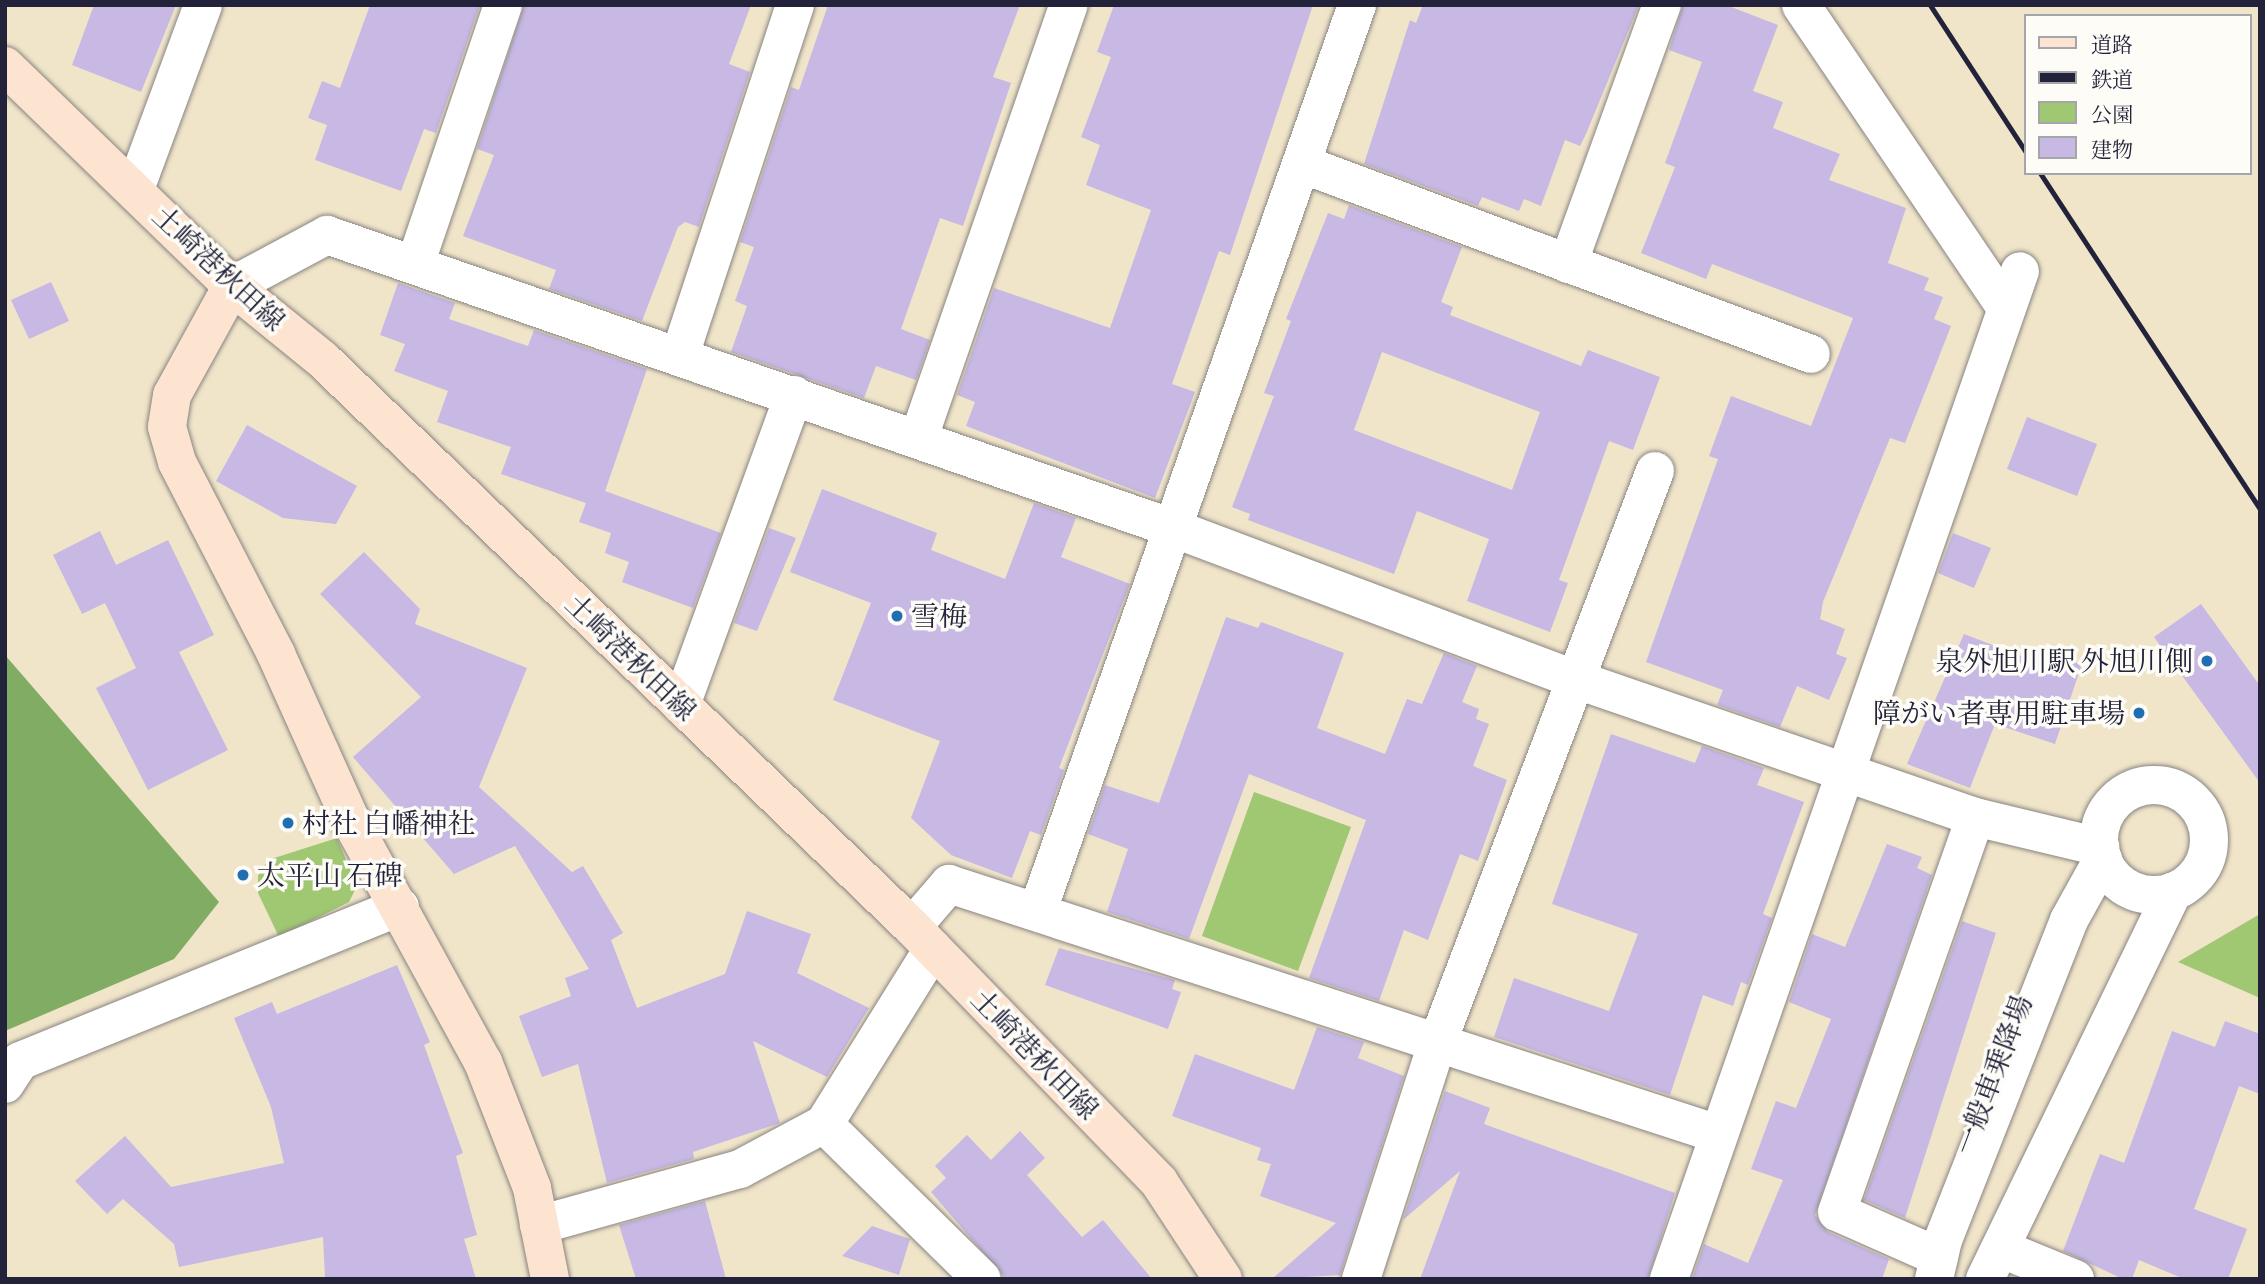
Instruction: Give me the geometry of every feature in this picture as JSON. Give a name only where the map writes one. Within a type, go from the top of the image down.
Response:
[{"type":"main road","name":"土崎港秋田線","points":[[5,66],[135,189],[232,286],[323,360],[922,938],[1159,1182],[1223,1279]]},
{"type":"main road","points":[[232,286],[172,395],[167,427],[177,462],[276,654],[352,823],[483,1062],[532,1188],[550,1279]]},
{"type":"street","points":[[135,189],[202,5]]},
{"type":"street","points":[[415,265],[503,5]]},
{"type":"street","points":[[680,355],[795,5]]},
{"type":"street","points":[[919,437],[1069,5]]},
{"type":"street","points":[[1038,910],[1175,528],[1357,5]]},
{"type":"street","points":[[1568,264],[1662,5]]},
{"type":"street","points":[[1801,5],[2006,308]]},
{"type":"street","points":[[1302,164],[1811,354]]},
{"type":"street","points":[[232,286],[327,235],[919,437],[1175,528],[1580,681],[1844,768],[1975,817],[2102,853],[2129,889],[2147,895],[2173,891],[2198,874],[2209,839],[2196,804],[2181,792],[2147,785],[2131,790],[2106,814],[2102,853],[2069,920],[1939,1259],[1838,1212],[1975,817]]},
{"type":"street","points":[[1669,1279],[1844,768],[2020,271]]},
{"type":"street","points":[[681,705],[794,395]]},
{"type":"street","points":[[1361,1279],[1437,1044],[1580,681],[1655,471]]},
{"type":"street","points":[[539,1225],[740,1169],[824,1124],[949,884],[1038,910],[1437,1044],[1718,1134]]},
{"type":"street","points":[[2075,1279],[1994,1264],[2173,891]]},
{"type":"street","points":[[5,1084],[20,1061],[400,907]]},
{"type":"street","points":[[824,1124],[982,1279]]},
{"type":"green space","points":[[5,655],[219,902],[174,959],[5,1031]]},
{"type":"green space","points":[[1254,792],[1351,827],[1298,971],[1202,936]]},
{"type":"green space","points":[[337,838],[357,886],[349,902],[279,937],[258,893],[258,876],[268,860]]},
{"type":"green space","points":[[2260,914],[2260,998],[2178,962]]},
{"type":"building","points":[[94,5],[176,5],[141,92],[72,65]]},
{"type":"building","points":[[370,5],[480,5],[436,133],[424,129],[401,191],[315,160],[327,125],[308,118],[322,81],[340,88]]},
{"type":"building","points":[[524,5],[751,5],[729,64],[750,72],[699,227],[685,222],[678,227],[642,321],[549,289],[556,270],[463,236],[494,155],[477,149]]},
{"type":"building","points":[[828,5],[1020,5],[993,77],[1011,83],[963,226],[940,218],[901,329],[930,340],[916,380],[876,366],[864,398],[731,352],[747,306],[735,301],[754,247],[740,242],[791,87],[799,90]]},
{"type":"building","points":[[1114,5],[1313,5],[1230,255],[1219,251],[1172,384],[1195,392],[1155,498],[966,426],[975,402],[957,395],[994,288],[1110,328],[1151,210],[1086,185],[1100,145],[1081,137],[1111,57],[1097,52]]},
{"type":"building","points":[[1423,5],[1639,5],[1586,134],[1580,146],[1565,140],[1541,206],[1524,199],[1519,211],[1482,197],[1478,206],[1364,164],[1410,20],[1416,23]]},
{"type":"building","points":[[1683,5],[1726,5],[1778,25],[1753,91],[1783,102],[1773,128],[1840,154],[1829,180],[1906,208],[1888,263],[1929,278],[1924,290],[1943,297],[1934,319],[1951,326],[1905,443],[1890,438],[1823,602],[1820,619],[1845,629],[1836,654],[1847,658],[1829,700],[1797,686],[1780,727],[1717,705],[1723,690],[1646,662],[1718,459],[1709,456],[1731,396],[1811,426],[1853,318],[1712,264],[1706,279],[1641,253],[1675,167],[1665,163],[1702,62],[1669,50]]},
{"type":"building","points":[[1349,205],[1462,247],[1441,302],[1453,307],[1450,315],[1581,366],[1588,350],[1660,377],[1633,450],[1609,441],[1559,580],[1568,583],[1550,632],[1467,601],[1489,539],[1417,511],[1394,574],[1248,520],[1250,514],[1232,507],[1274,396],[1264,393],[1291,321],[1286,319],[1328,213],[1344,219]],"holes":[[[1382,352],[1540,412],[1512,490],[1354,430]]]},
{"type":"building","points":[[51,282],[69,321],[29,339],[11,300]]},
{"type":"building","points":[[398,283],[455,303],[449,319],[528,346],[534,330],[647,369],[605,491],[721,533],[693,608],[622,582],[629,562],[605,553],[611,533],[579,522],[586,503],[501,474],[511,447],[437,422],[448,391],[394,371],[405,344],[380,335]]},
{"type":"building","points":[[2027,417],[2097,444],[2077,496],[2007,469]]},
{"type":"building","points":[[247,425],[357,486],[336,524],[283,518],[216,481]]},
{"type":"building","points":[[822,489],[937,533],[931,550],[1005,579],[1034,503],[1076,518],[1061,557],[1130,584],[1059,768],[1064,770],[1041,835],[1030,831],[1012,878],[951,855],[911,818],[940,741],[833,700],[871,603],[790,572]]},
{"type":"building","points":[[769,528],[796,538],[757,631],[734,623]]},
{"type":"building","points":[[100,531],[116,565],[168,540],[214,635],[179,652],[228,750],[148,790],[96,688],[136,668],[105,603],[82,614],[53,555]]},
{"type":"building","points":[[1953,533],[1991,548],[1974,588],[1938,573]]},
{"type":"building","points":[[364,552],[420,609],[415,624],[527,668],[479,787],[572,872],[583,866],[623,933],[611,940],[637,1008],[725,974],[747,911],[811,934],[797,973],[869,1008],[827,1077],[753,1041],[780,1123],[693,1152],[694,1159],[607,1183],[578,1064],[542,1077],[519,1016],[571,996],[565,978],[589,969],[515,846],[454,874],[353,757],[421,697],[320,594]]},
{"type":"building","name":"泉外旭川駅 外旭川側","points":[[2201,604],[2260,686],[2260,783],[2154,637]]},
{"type":"building","points":[[1226,617],[1258,628],[1261,622],[1344,653],[1317,728],[1385,754],[1407,699],[1422,704],[1444,653],[1477,666],[1462,702],[1479,709],[1476,719],[1489,724],[1473,766],[1507,780],[1478,861],[1460,854],[1428,940],[1404,930],[1379,1001],[1309,978],[1366,820],[1249,774],[1189,939],[1107,912],[1128,849],[1088,834],[1105,785],[1159,803]]},
{"type":"building","points":[[1964,634],[2034,661],[2038,649],[2082,664],[2055,744],[1995,724],[1970,788],[1907,764]]},
{"type":"building","points":[[1611,734],[1695,763],[1702,746],[1764,768],[1757,785],[1804,802],[1763,914],[1772,918],[1748,985],[1741,982],[1733,1006],[1703,995],[1670,1095],[1494,1037],[1514,978],[1609,1011],[1638,934],[1552,904]]},
{"type":"building","points":[[1887,844],[1922,857],[1917,868],[1932,875],[1815,1215],[1828,1232],[1889,1259],[1882,1279],[1692,1279],[1704,1244],[1748,1263],[1783,1180],[1751,1169],[1776,1101],[1796,1108],[1831,1019],[1789,1002],[1812,934],[1845,947]]},
{"type":"building","points":[[1962,921],[1996,933],[1905,1218],[1864,1200]]},
{"type":"building","points":[[1059,948],[1175,980],[1172,989],[1181,992],[1168,1029],[1045,985]]},
{"type":"building","points":[[397,965],[430,1042],[424,1045],[463,1153],[456,1156],[477,1235],[464,1239],[476,1279],[325,1278],[323,1237],[179,1267],[174,1244],[123,1199],[107,1214],[75,1181],[125,1136],[171,1187],[284,1163],[271,1107],[234,1018],[272,1002],[277,1014]]},
{"type":"building","points":[[2225,1021],[2260,1034],[2260,1094],[2239,1086],[2194,1209],[2247,1229],[2228,1279],[2184,1279],[2139,1260],[2132,1279],[2123,1279],[2063,1251],[2100,1154],[2124,1163],[2172,1031],[2215,1047]]},
{"type":"building","points":[[1317,1027],[1364,1042],[1358,1058],[1404,1076],[1340,1275],[1272,1279],[1336,1223],[1260,1196],[1271,1164],[1257,1160],[1261,1148],[1172,1116],[1195,1054],[1294,1090]]},
{"type":"building","points":[[1445,1091],[1490,1108],[1484,1124],[1675,1193],[1648,1279],[1420,1279],[1460,1171],[1403,1220]]},
{"type":"building","points":[[1020,1131],[1045,1158],[1027,1175],[1082,1237],[1103,1220],[1152,1279],[1006,1279],[931,1192],[946,1178],[935,1166],[967,1135],[991,1160]]},
{"type":"building","points":[[705,1201],[726,1279],[636,1279],[619,1225]]},
{"type":"building","points":[[872,1226],[910,1239],[899,1275],[842,1256]]},
{"type":"railway","points":[[1930,5],[2024,149]]},
{"type":"railway","points":[[2041,175],[2260,509]]},
{"type":"place","name":"雪梅","points":[[897,616]]},
{"type":"place","name":"泉外旭川駅 外旭川側","points":[[2207,661]]},
{"type":"place","name":"障がい者専用駐車場","points":[[2139,713]]},
{"type":"place","name":"村社 白幡神社","points":[[288,823]]},
{"type":"place","name":"太平山 石碑","points":[[243,875]]}]
